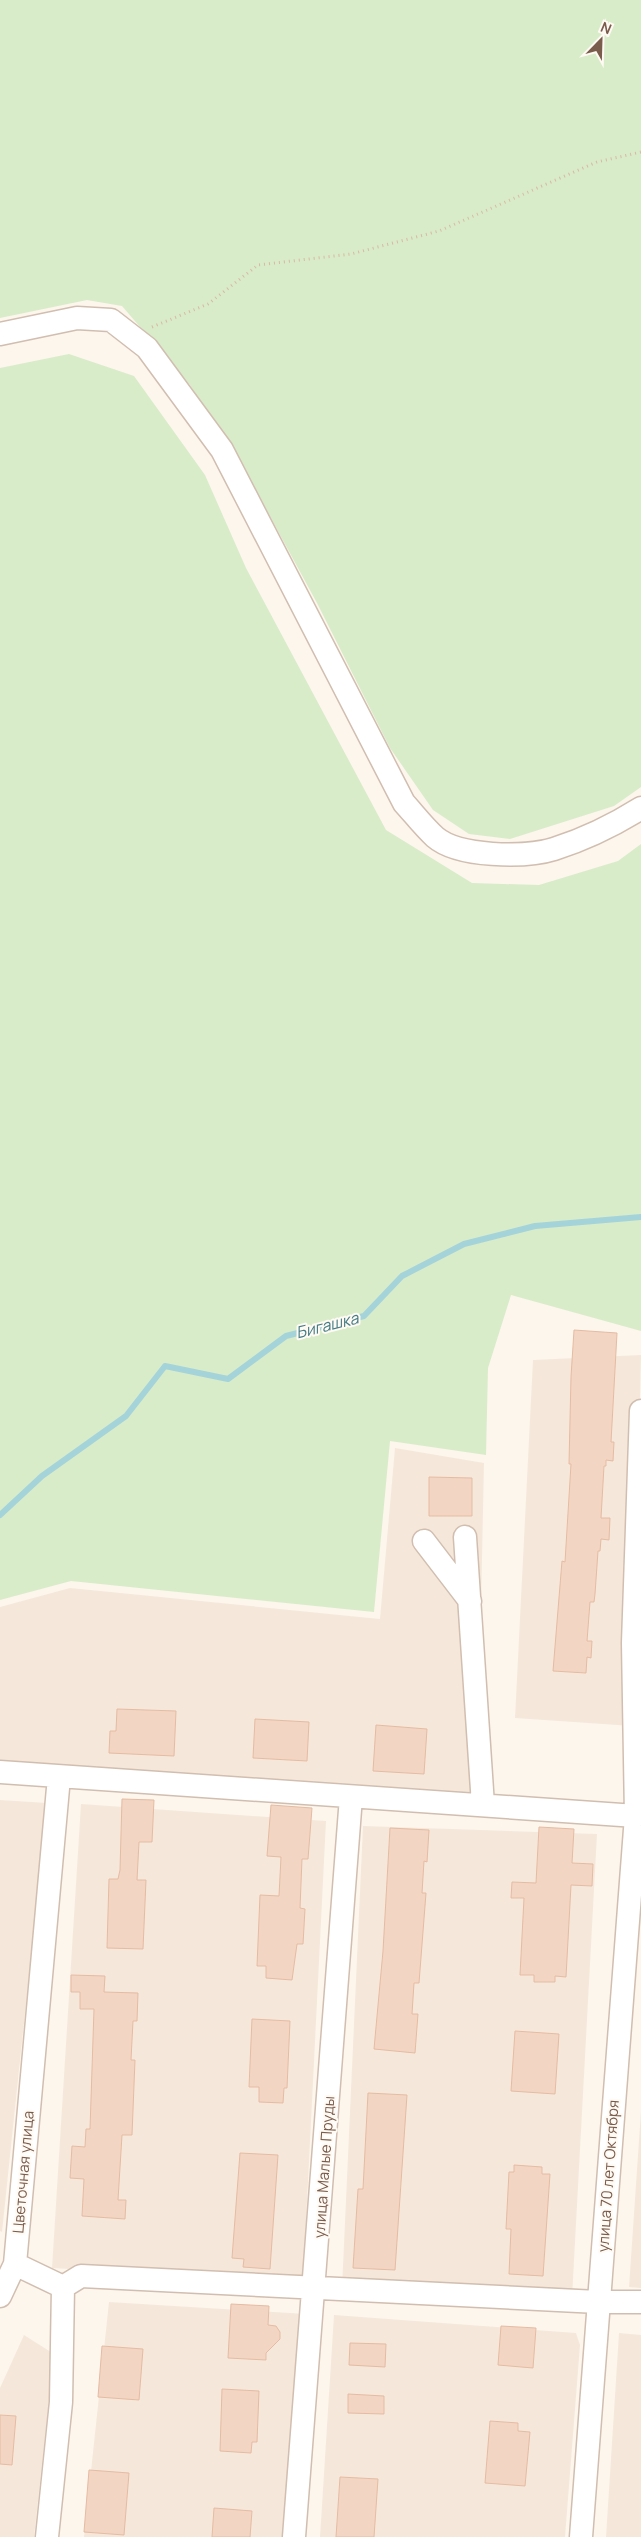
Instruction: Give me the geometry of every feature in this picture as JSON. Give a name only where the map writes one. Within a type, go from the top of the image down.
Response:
[{"type":"street","points":[[0,334],[77,318],[110,320],[147,348],[222,450],[404,803],[436,838],[466,852],[508,854],[552,849],[616,824],[641,808]]},
{"type":"street","name":"улица 70 лет Октября","points":[[581,2537],[598,2302],[637,1863],[637,1642],[641,1411]]},
{"type":"street","points":[[466,1537],[483,1805]]},
{"type":"street","points":[[424,1541],[470,1601]]},
{"type":"street","points":[[0,1772],[636,1816]]},
{"type":"street","name":"Цветочная улица","points":[[0,2296],[10,2250],[59,1777]]},
{"type":"street","name":"улица Малые Пруды","points":[[294,2537],[315,2288],[351,1797]]},
{"type":"street","points":[[10,2250],[63,2287]]},
{"type":"street","points":[[63,2287],[81,2276],[598,2302],[641,2302]]},
{"type":"street","points":[[47,2537],[61,2402],[63,2287]]},
{"type":"path","points":[[131,336],[208,304],[258,265],[351,254],[439,231],[597,162],[641,152]]},
{"type":"shaded area","points":[[641,1355],[632,1726],[515,1718],[533,1360]]},
{"type":"shaded area","points":[[395,1448],[484,1463],[477,1797],[0,1768],[0,1607],[70,1588],[380,1619]]},
{"type":"shaded area","points":[[0,1800],[47,1803],[2,2232],[0,2231]]},
{"type":"shaded area","points":[[81,1804],[326,1821],[303,2282],[52,2268]]},
{"type":"shaded area","points":[[363,1826],[597,1834],[572,2298],[342,2288]]},
{"type":"shaded area","points":[[641,2111],[641,2288],[629,2287]]},
{"type":"shaded area","points":[[109,2302],[306,2314],[288,2537],[84,2537]]},
{"type":"shaded area","points":[[334,2315],[576,2333],[580,2345],[565,2537],[320,2537]]},
{"type":"shaded area","points":[[619,2333],[641,2335],[641,2537],[606,2537]]},
{"type":"shaded area","points":[[24,2335],[54,2354],[34,2537],[0,2537],[0,2388]]},
{"type":"green space","points":[[0,0],[641,0],[641,787],[614,806],[510,839],[469,834],[433,810],[390,748],[317,603],[254,487],[190,385],[122,306],[87,300],[0,318]]},
{"type":"green space","points":[[69,354],[134,376],[205,475],[246,568],[386,830],[472,883],[539,885],[618,861],[641,844],[641,1331],[511,1295],[488,1368],[486,1455],[390,1441],[374,1612],[71,1581],[0,1600],[0,368]]},
{"type":"building","points":[[574,1330],[617,1333],[611,1442],[614,1442],[613,1461],[606,1460],[606,1466],[604,1466],[601,1518],[610,1518],[609,1540],[601,1539],[600,1551],[598,1551],[595,1594],[594,1602],[590,1602],[587,1641],[592,1641],[591,1658],[587,1657],[586,1673],[553,1671],[562,1561],[565,1562],[571,1464],[569,1464]]},
{"type":"building","points":[[429,1477],[472,1478],[472,1516],[429,1516]]},
{"type":"building","points":[[117,1709],[176,1711],[174,1756],[109,1753],[110,1731],[116,1731]]},
{"type":"building","points":[[255,1719],[309,1722],[307,1761],[253,1758]]},
{"type":"building","points":[[376,1725],[427,1729],[424,1774],[373,1771]]},
{"type":"building","points":[[122,1799],[154,1800],[152,1842],[139,1842],[137,1880],[146,1880],[143,1949],[107,1948],[109,1879],[118,1879],[120,1870]]},
{"type":"building","points":[[271,1805],[312,1808],[308,1859],[302,1859],[300,1908],[305,1909],[303,1944],[297,1944],[292,1980],[266,1978],[266,1966],[257,1966],[260,1895],[279,1896],[281,1857],[267,1856]]},
{"type":"building","points":[[539,1827],[574,1829],[572,1863],[593,1864],[592,1886],[571,1885],[566,1977],[555,1976],[555,1982],[534,1982],[534,1975],[520,1975],[524,1898],[511,1898],[512,1882],[536,1883]]},
{"type":"building","points":[[390,1828],[429,1830],[427,1862],[424,1861],[422,1893],[426,1893],[419,1983],[414,1983],[412,2014],[418,2014],[415,2053],[374,2049],[383,1951]]},
{"type":"building","points":[[71,1975],[105,1976],[104,1992],[138,1993],[137,2021],[133,2021],[131,2060],[135,2060],[132,2135],[122,2135],[118,2200],[126,2200],[125,2219],[82,2216],[84,2179],[70,2178],[72,2146],[85,2147],[86,2129],[90,2129],[94,2009],[80,2009],[80,1992],[71,1992]]},
{"type":"building","points":[[252,2019],[290,2021],[287,2088],[284,2088],[283,2103],[259,2102],[259,2087],[249,2087]]},
{"type":"building","points":[[515,2031],[559,2034],[555,2094],[511,2091]]},
{"type":"building","points":[[368,2093],[407,2095],[395,2270],[353,2268],[358,2189],[363,2189]]},
{"type":"building","points":[[240,2153],[278,2155],[270,2269],[243,2267],[244,2259],[232,2258]]},
{"type":"building","points":[[514,2165],[542,2167],[542,2174],[550,2174],[543,2276],[509,2274],[511,2229],[506,2229],[509,2172],[514,2172]]},
{"type":"building","points":[[231,2304],[269,2306],[268,2325],[276,2326],[280,2332],[280,2339],[266,2353],[266,2360],[228,2358]]},
{"type":"building","points":[[501,2326],[536,2328],[533,2368],[498,2365]]},
{"type":"building","points":[[350,2343],[386,2344],[385,2367],[349,2365]]},
{"type":"building","points":[[102,2346],[143,2349],[139,2400],[98,2397]]},
{"type":"building","points":[[222,2389],[259,2391],[257,2442],[252,2442],[251,2453],[220,2451]]},
{"type":"building","points":[[348,2394],[384,2396],[384,2414],[348,2413]]},
{"type":"building","points":[[0,2415],[16,2416],[12,2465],[0,2464]]},
{"type":"building","points":[[490,2421],[518,2423],[518,2431],[530,2432],[525,2486],[485,2483]]},
{"type":"building","points":[[89,2470],[129,2473],[124,2535],[84,2532]]},
{"type":"building","points":[[340,2477],[378,2479],[374,2537],[336,2537]]},
{"type":"building","points":[[214,2508],[252,2511],[250,2537],[212,2537]]},
{"type":"waterway","name":"Бигашка","points":[[0,1515],[42,1476],[126,1416],[165,1366],[228,1379],[286,1336],[364,1316],[402,1276],[464,1244],[535,1226],[641,1217]]}]
